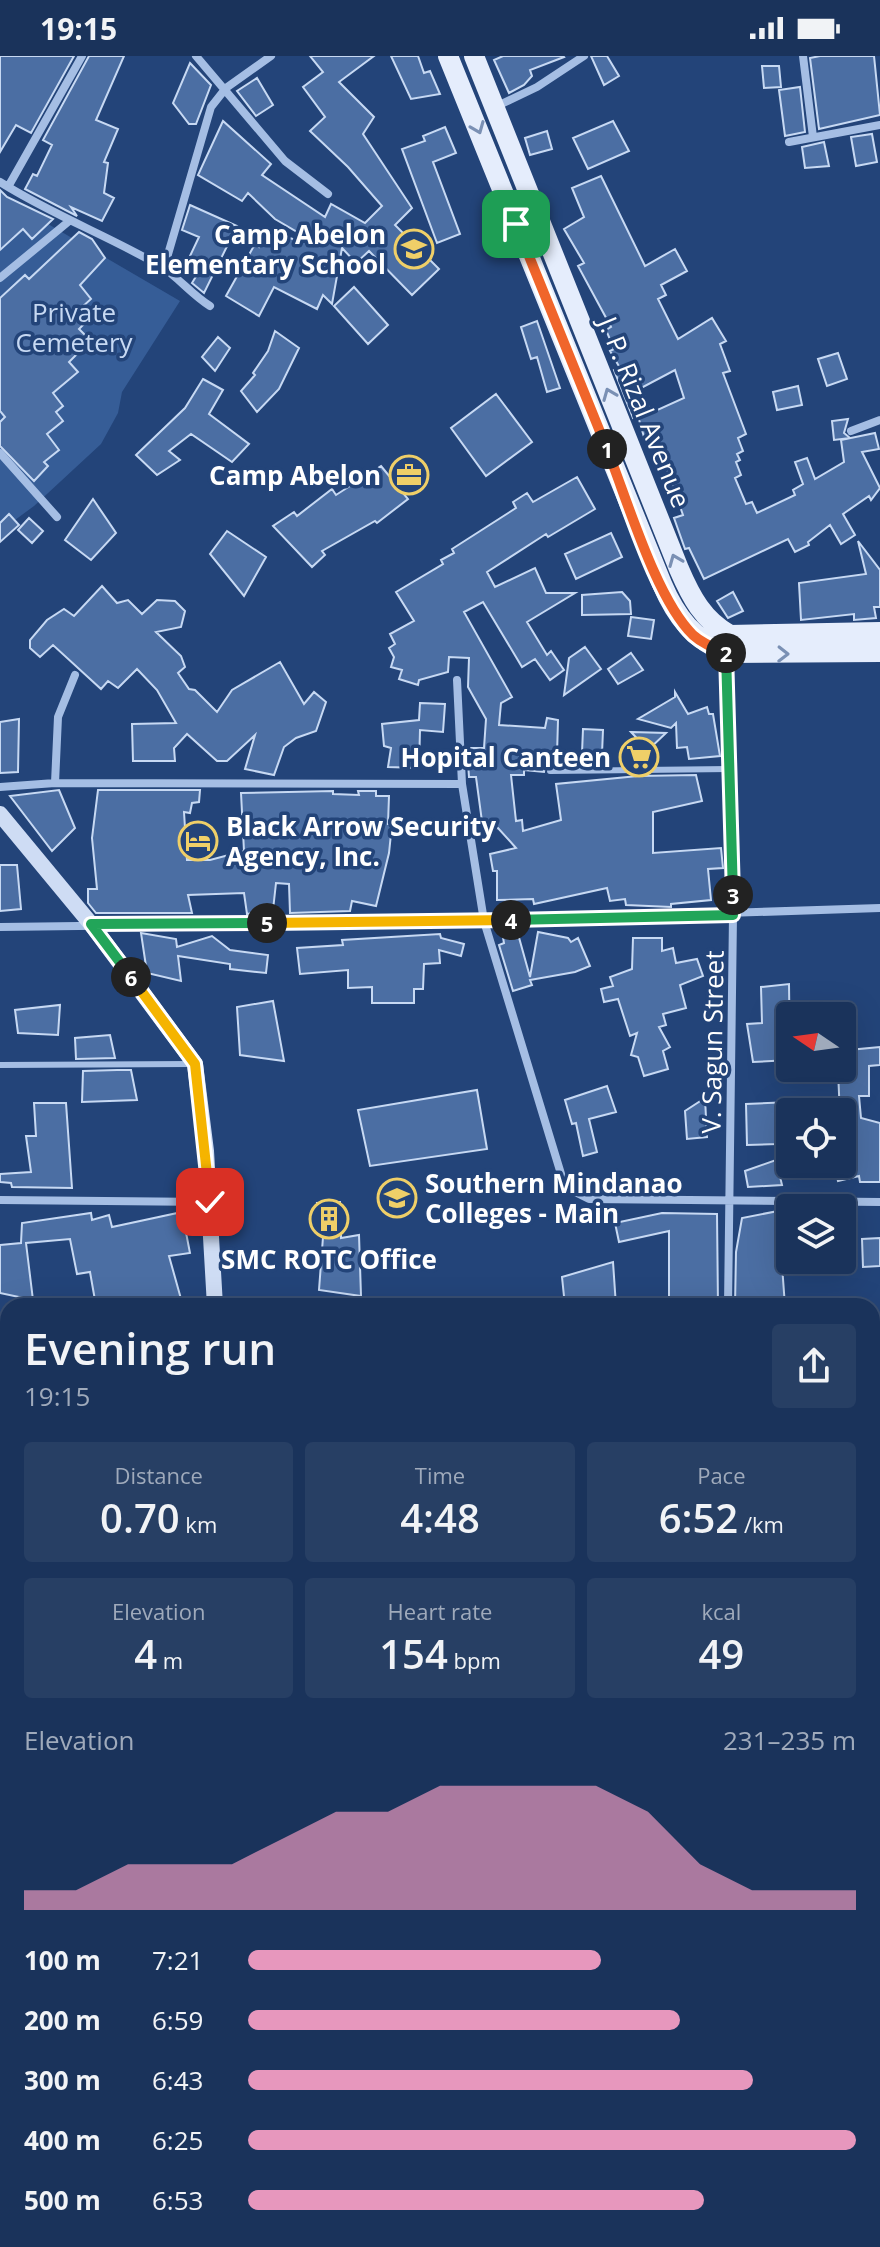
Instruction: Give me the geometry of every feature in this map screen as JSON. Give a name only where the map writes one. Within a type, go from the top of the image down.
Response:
[{"type":"main road","name":"J. P. Rizal Avenue","points":[[448,56],[668,599],[692,633],[706,645],[880,652]]},
{"type":"main road","name":"J. P. Rizal Avenue","points":[[474,56],[688,590],[702,613],[728,644]]},
{"type":"main road","points":[[516,224],[537,214]]},
{"type":"main road","points":[[566,346],[587,337]]},
{"type":"main road","points":[[621,484],[642,475]]},
{"type":"main road","points":[[668,599],[688,590]]},
{"type":"main road","points":[[728,644],[880,632]]},
{"type":"street","points":[[82,56],[4,184],[68,222],[164,268],[210,306]]},
{"type":"street","points":[[196,56],[226,88],[257,132],[285,161],[328,194]]},
{"type":"street","points":[[164,268],[211,107],[226,88],[271,56]]},
{"type":"street","points":[[494,108],[537,87],[584,56]]},
{"type":"street","points":[[803,56],[813,137]]},
{"type":"street","points":[[789,142],[880,125]]},
{"type":"street","points":[[0,278],[68,222]]},
{"type":"street","points":[[851,431],[880,420]]},
{"type":"street","points":[[0,453],[57,517]]},
{"type":"street","name":"V. Sagun Street","points":[[728,644],[733,915],[728,1298]]},
{"type":"street","points":[[55,783],[58,717],[75,675]]},
{"type":"street","points":[[457,680],[462,784],[484,921],[559,1174],[572,1193],[589,1199],[880,1202]]},
{"type":"street","points":[[0,787],[55,783],[462,784]]},
{"type":"street","points":[[0,814],[91,924],[195,1064],[210,1202],[215,1298]]},
{"type":"street","points":[[0,927],[484,921],[880,908]]},
{"type":"street","points":[[0,1200],[210,1202]]},
{"type":"lane","points":[[550,771],[730,769]]},
{"type":"lane","points":[[0,1065],[195,1064]]},
{"type":"green space","name":"Private Cemetery","points":[[0,196],[180,301],[122,392],[118,413],[101,444],[34,506],[0,531]]},
{"type":"building","points":[[0,56],[74,56],[31,133],[16,125],[0,152]]},
{"type":"building","points":[[89,56],[124,56],[96,120],[118,129],[104,162],[108,163],[104,193],[114,198],[102,221],[71,207],[77,216],[25,189],[33,174],[37,176],[52,145],[43,140]]},
{"type":"building","points":[[310,56],[374,56],[339,82],[374,117],[363,134],[412,208],[395,225],[439,269],[412,295],[369,251],[356,263],[342,248],[332,304],[323,295],[317,309],[274,287],[259,316],[226,296],[255,244],[259,247],[268,231],[299,241],[302,235],[275,219],[248,193],[242,201],[198,175],[223,121],[271,164],[262,175],[325,217],[331,204],[365,223],[382,206],[348,167],[310,131],[325,117],[303,87],[323,72]]},
{"type":"building","points":[[391,56],[418,56],[424,73],[430,71],[440,94],[411,99]]},
{"type":"building","points":[[503,56],[564,57],[530,70],[532,76],[524,85],[509,93],[494,60]]},
{"type":"building","points":[[591,56],[607,56],[619,76],[604,85]]},
{"type":"building","points":[[874,56],[880,115],[819,129],[810,58]]},
{"type":"building","points":[[190,63],[211,85],[196,124],[189,124],[173,103]]},
{"type":"building","points":[[762,66],[779,66],[781,87],[764,88]]},
{"type":"building","points":[[257,78],[273,105],[256,116],[237,91]]},
{"type":"building","points":[[800,87],[805,132],[785,136],[779,90]]},
{"type":"building","points":[[613,121],[629,151],[588,169],[573,138]]},
{"type":"building","points":[[445,127],[456,153],[433,162],[460,234],[437,243],[402,149],[425,141],[423,136]]},
{"type":"building","points":[[547,131],[552,149],[530,155],[525,138]]},
{"type":"building","points":[[872,134],[877,162],[856,166],[851,137]]},
{"type":"building","points":[[824,142],[829,166],[805,168],[802,147]]},
{"type":"building","points":[[601,176],[645,266],[675,249],[687,271],[661,285],[666,295],[658,299],[678,339],[712,318],[726,341],[720,344],[730,371],[723,373],[746,434],[738,438],[743,451],[737,454],[740,460],[736,462],[741,475],[735,478],[746,504],[752,502],[757,513],[795,495],[793,490],[803,484],[795,462],[807,458],[815,479],[844,462],[841,440],[875,433],[879,449],[862,452],[880,488],[871,500],[869,496],[843,514],[855,535],[841,544],[830,525],[808,542],[809,545],[795,552],[788,539],[704,579],[689,548],[685,549],[674,518],[683,515],[657,441],[646,444],[638,416],[633,418],[614,370],[620,368],[610,351],[614,349],[606,330],[611,327],[578,266],[584,263],[564,229],[584,217],[572,188]],"holes":[[[675,370],[684,398],[651,413],[641,388]]]},
{"type":"building","points":[[0,190],[7,197],[53,219],[32,239],[23,229],[0,250]]},
{"type":"building","points":[[190,205],[237,226],[204,293],[192,283],[203,265],[190,256],[199,237],[182,230]]},
{"type":"building","points":[[79,232],[92,239],[105,258],[80,285],[91,299],[81,308],[90,318],[79,329],[87,337],[78,345],[82,349],[69,362],[78,372],[53,393],[63,406],[56,412],[63,421],[47,434],[59,450],[44,462],[48,466],[34,481],[0,446],[0,422],[5,417],[0,411],[0,298],[25,275],[29,279]]},
{"type":"building","points":[[354,287],[388,325],[368,344],[334,306]]},
{"type":"building","points":[[537,321],[560,388],[547,392],[537,357],[531,359],[521,327]]},
{"type":"building","points":[[275,331],[299,348],[279,389],[257,412],[241,391],[255,375],[253,373],[268,351]]},
{"type":"building","points":[[218,337],[230,348],[215,371],[202,357]]},
{"type":"building","points":[[838,353],[847,379],[827,386],[818,359]]},
{"type":"building","points":[[203,379],[223,390],[209,414],[249,444],[232,462],[191,434],[169,451],[180,460],[157,475],[136,455],[185,408]]},
{"type":"building","points":[[798,386],[802,405],[777,410],[773,392]]},
{"type":"building","points":[[496,394],[532,442],[486,476],[451,428]]},
{"type":"building","points":[[848,419],[844,433],[850,438],[834,440],[832,421]]},
{"type":"building","points":[[381,466],[408,499],[377,523],[375,521],[322,551],[325,555],[312,567],[273,526],[294,512],[297,516],[332,489],[336,495]]},
{"type":"building","points":[[577,477],[595,509],[548,537],[546,534],[487,572],[495,587],[535,568],[546,593],[575,593],[527,622],[547,655],[551,651],[564,670],[550,680],[535,659],[522,667],[483,602],[464,612],[512,697],[501,703],[499,725],[545,728],[547,718],[558,720],[557,755],[547,754],[544,772],[524,770],[524,775],[511,775],[516,821],[522,820],[523,831],[561,820],[556,784],[638,776],[696,775],[702,801],[653,812],[653,853],[721,848],[723,868],[708,869],[711,900],[671,904],[671,907],[626,905],[625,899],[610,901],[607,888],[534,904],[533,899],[497,900],[497,871],[493,871],[490,854],[516,848],[498,828],[483,829],[476,777],[469,777],[467,748],[484,748],[486,719],[468,687],[469,658],[449,657],[448,672],[419,680],[418,685],[399,679],[402,670],[391,667],[394,657],[389,648],[395,644],[390,634],[414,621],[396,592],[443,564],[441,560],[454,553],[452,549],[516,508],[513,502],[527,493],[533,502]]},
{"type":"building","points":[[93,499],[116,533],[91,560],[65,540]]},
{"type":"building","points":[[9,514],[19,525],[0,542],[0,523]]},
{"type":"building","points":[[29,518],[43,531],[32,543],[18,530]]},
{"type":"building","points":[[227,531],[266,557],[244,596],[210,554]]},
{"type":"building","points":[[611,533],[622,557],[576,579],[565,554]]},
{"type":"building","points":[[858,541],[880,570],[880,607],[874,607],[876,618],[854,620],[854,614],[801,620],[799,583],[866,574]]},
{"type":"building","points":[[102,586],[117,603],[128,600],[142,614],[157,600],[175,601],[185,611],[181,627],[156,632],[181,656],[185,667],[178,673],[189,689],[195,690],[217,712],[232,690],[280,662],[304,704],[314,692],[326,702],[316,731],[296,738],[284,747],[274,775],[245,769],[255,735],[227,761],[217,761],[187,734],[174,748],[175,761],[133,761],[132,724],[176,723],[157,690],[137,669],[118,688],[108,681],[101,689],[53,645],[40,657],[30,648],[30,640],[47,620],[64,609],[74,616]]},
{"type":"building","points":[[622,592],[630,601],[631,614],[582,615],[582,595]]},
{"type":"building","points":[[733,592],[743,611],[728,618],[717,601]]},
{"type":"building","points":[[631,617],[654,620],[651,639],[628,636]]},
{"type":"building","points":[[585,647],[601,669],[564,695],[569,658]]},
{"type":"building","points":[[631,653],[643,670],[618,684],[608,669]]},
{"type":"building","points":[[675,692],[688,714],[707,707],[709,714],[713,714],[720,756],[689,759],[687,747],[677,748],[676,723],[671,728],[638,719],[675,697]]},
{"type":"building","points":[[420,703],[445,704],[443,732],[420,730],[419,768],[388,767],[391,748],[384,746],[382,724],[419,720]]},
{"type":"building","points":[[19,719],[18,772],[0,773],[0,722]]},
{"type":"building","points":[[583,729],[603,730],[602,754],[582,753]]},
{"type":"building","points":[[631,732],[666,733],[648,750]]},
{"type":"building","points":[[59,790],[75,828],[52,851],[10,796]]},
{"type":"building","points":[[98,790],[200,790],[199,802],[192,803],[190,813],[184,812],[187,860],[210,860],[244,851],[241,793],[333,791],[333,794],[359,795],[358,791],[376,791],[376,796],[389,796],[388,824],[392,824],[389,853],[376,906],[352,901],[350,911],[290,913],[289,884],[276,883],[273,910],[247,914],[244,893],[188,895],[192,913],[96,913],[88,903],[88,889],[97,889],[92,838]]},
{"type":"building","points":[[0,865],[17,865],[21,909],[0,911]]},
{"type":"building","points":[[502,932],[518,934],[530,977],[538,932],[568,938],[571,942],[578,938],[590,966],[575,972],[530,980],[532,985],[513,991],[499,945],[504,943]]},
{"type":"building","points":[[141,933],[176,939],[177,947],[212,936],[230,950],[268,955],[266,973],[230,969],[230,964],[178,956],[181,981],[147,973]]},
{"type":"building","points":[[440,934],[441,938],[464,944],[461,956],[439,950],[440,963],[424,964],[423,989],[414,989],[414,1003],[372,1003],[372,987],[348,988],[348,970],[300,974],[297,948],[343,945],[342,940]]},
{"type":"building","points":[[633,938],[662,938],[662,951],[673,948],[676,963],[697,959],[703,976],[680,985],[686,1008],[663,1014],[666,1025],[659,1027],[670,1047],[663,1051],[668,1069],[644,1076],[638,1057],[631,1055],[637,1033],[630,1036],[618,999],[604,1002],[601,989],[613,986],[610,977],[632,969]]},
{"type":"building","points":[[789,984],[789,1002],[776,1002],[776,1061],[753,1062],[747,1024],[762,1023],[761,987]]},
{"type":"building","points":[[273,1001],[284,1061],[240,1055],[237,1007]]},
{"type":"building","points":[[60,1005],[58,1035],[18,1033],[15,1010]]},
{"type":"building","points":[[110,1035],[115,1058],[76,1059],[75,1038]]},
{"type":"building","points":[[880,1047],[880,1065],[869,1066],[869,1096],[859,1096],[861,1118],[880,1123],[880,1182],[860,1182],[859,1176],[856,1177],[856,1098],[839,1098],[839,1082],[856,1082],[856,1049]]},
{"type":"building","points":[[131,1070],[137,1100],[82,1102],[83,1071]]},
{"type":"building","points":[[607,1086],[616,1112],[589,1119],[597,1152],[583,1156],[576,1123],[572,1124],[565,1100]]},
{"type":"building","points":[[477,1090],[487,1149],[370,1166],[358,1110]]},
{"type":"building","points":[[705,1098],[707,1137],[687,1139],[685,1111]]},
{"type":"building","points":[[34,1103],[66,1103],[72,1188],[12,1187],[11,1183],[0,1182],[0,1174],[31,1172],[26,1136],[36,1136]]},
{"type":"building","points":[[776,1103],[776,1144],[747,1145],[746,1104]]},
{"type":"building","points":[[776,1160],[776,1178],[780,1178],[782,1185],[748,1187],[745,1171]]},
{"type":"building","points":[[340,1202],[341,1238],[359,1235],[361,1296],[319,1290],[323,1237],[317,1203]]},
{"type":"building","points":[[776,1211],[776,1274],[783,1274],[784,1298],[735,1298],[736,1252],[742,1218]]},
{"type":"building","points":[[182,1212],[190,1253],[169,1256],[181,1298],[95,1298],[90,1272],[77,1274],[70,1239],[26,1243],[33,1298],[0,1293],[0,1245],[21,1243],[22,1223],[91,1213],[92,1220],[109,1215],[112,1227]]},
{"type":"building","points":[[662,1213],[717,1214],[718,1298],[669,1298],[669,1231],[619,1242],[615,1223]]},
{"type":"building","points":[[880,1238],[880,1266],[863,1267],[862,1239]]},
{"type":"building","points":[[613,1262],[615,1298],[564,1298],[562,1277]]},
{"type":"place","name":"Camp Abelon Elementary School","points":[[414,249]]},
{"type":"place","name":"Camp Abelon","points":[[409,475]]},
{"type":"place","name":"Hopital Canteen","points":[[639,757]]},
{"type":"place","name":"Black Arrow Security Agency, Inc.","points":[[198,841]]},
{"type":"place","name":"Southern Mindanao Colleges - Main","points":[[397,1198]]},
{"type":"place","name":"SMC ROTC Office","points":[[329,1219]]},
{"type":"route","points":[[210,1202],[195,1064],[91,924],[484,921],[733,915],[727,653],[706,645],[692,633],[668,599],[516,224]]}]
